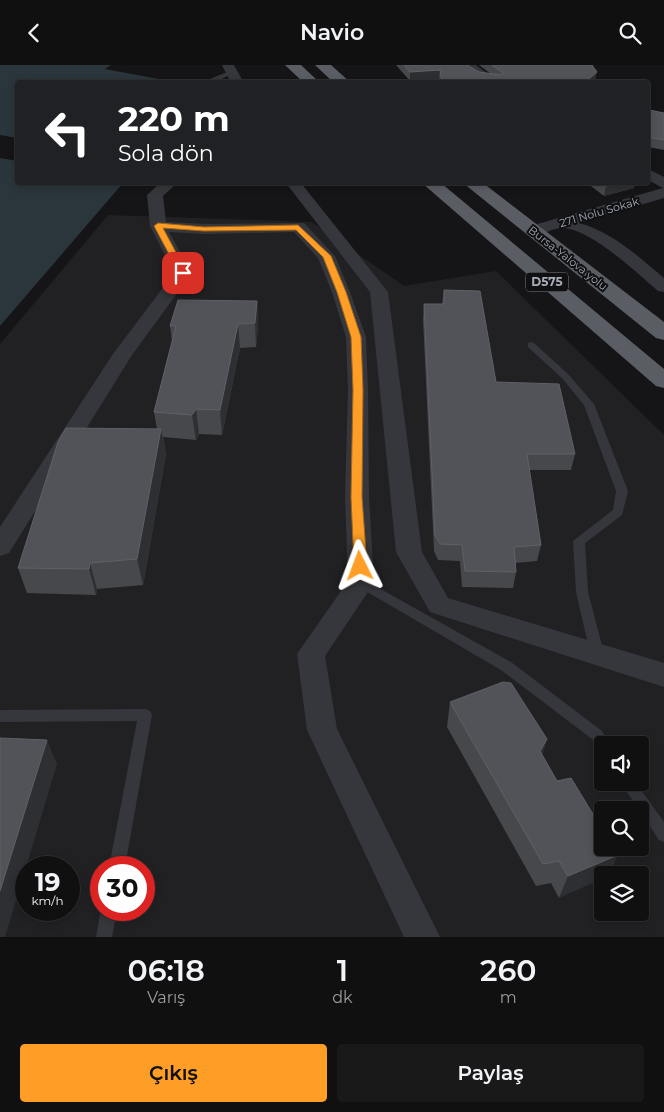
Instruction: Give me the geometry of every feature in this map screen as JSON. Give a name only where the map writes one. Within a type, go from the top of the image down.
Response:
[{"type":"highway","points":[[292,65],[310,80]]},
{"type":"highway","points":[[322,65],[340,80]]},
{"type":"highway","name":"D575","points":[[432,185],[664,381]]},
{"type":"highway","name":"Bursa-Yalova yolu","points":[[475,185],[664,333]]},
{"type":"street","points":[[470,65],[471,69],[489,80]]},
{"type":"street","points":[[650,175],[664,184]]},
{"type":"street","points":[[0,547],[123,354],[183,273],[158,226],[155,195],[167,185]]},
{"type":"street","points":[[295,185],[379,292],[410,552],[439,605],[664,675]]},
{"type":"street","name":"271 Nolu Sokak","points":[[533,231],[664,193]]},
{"type":"street","points":[[560,223],[591,231],[626,255],[664,287]]},
{"type":"street","points":[[158,226],[204,229],[298,227],[326,256],[341,292],[356,337],[358,390],[357,497],[362,583],[311,654],[322,731],[422,937]]},
{"type":"lane","points":[[213,80],[233,73]]},
{"type":"lane","points":[[530,345],[565,376],[589,404],[622,491],[618,512],[579,541],[582,592],[597,653]]},
{"type":"lane","points":[[362,583],[506,666],[598,736]]},
{"type":"lane","points":[[0,716],[145,715],[119,856]]},
{"type":"lane","points":[[634,791],[664,835]]},
{"type":"lane","points":[[104,937],[107,921]]},
{"type":"shaded area","points":[[0,65],[111,65],[105,69],[164,80],[15,80],[15,138],[0,135]]},
{"type":"shaded area","points":[[0,158],[15,161],[15,185],[121,185],[0,326]]},
{"type":"shaded area","points":[[108,215],[312,222],[404,286],[496,271],[664,435],[664,937],[0,937],[0,344]]},
{"type":"building","points":[[404,65],[468,65],[479,72],[502,75],[502,72],[492,65],[592,65],[597,72],[588,80],[442,80],[440,70],[410,72]]},
{"type":"building","points":[[650,110],[664,113],[664,140],[650,137]]},
{"type":"building","points":[[444,290],[480,291],[496,382],[559,384],[575,454],[527,454],[541,545],[514,547],[516,572],[465,571],[462,545],[440,544],[435,535],[424,304],[444,304]]},
{"type":"building","points":[[178,300],[257,301],[255,323],[238,324],[220,410],[196,409],[192,415],[154,412],[176,326],[170,326]]},
{"type":"building","points":[[66,428],[161,429],[137,559],[90,563],[89,569],[18,568],[58,442]]},
{"type":"building","points":[[503,682],[511,683],[547,739],[540,751],[557,781],[571,778],[594,816],[594,856],[616,856],[568,876],[559,861],[543,864],[450,702]]},
{"type":"building","points":[[0,738],[47,740],[0,891]]},
{"type":"route","points":[[183,273],[158,226],[204,229],[298,227],[326,256],[341,292],[356,337],[358,390],[357,497],[360,566]]}]
